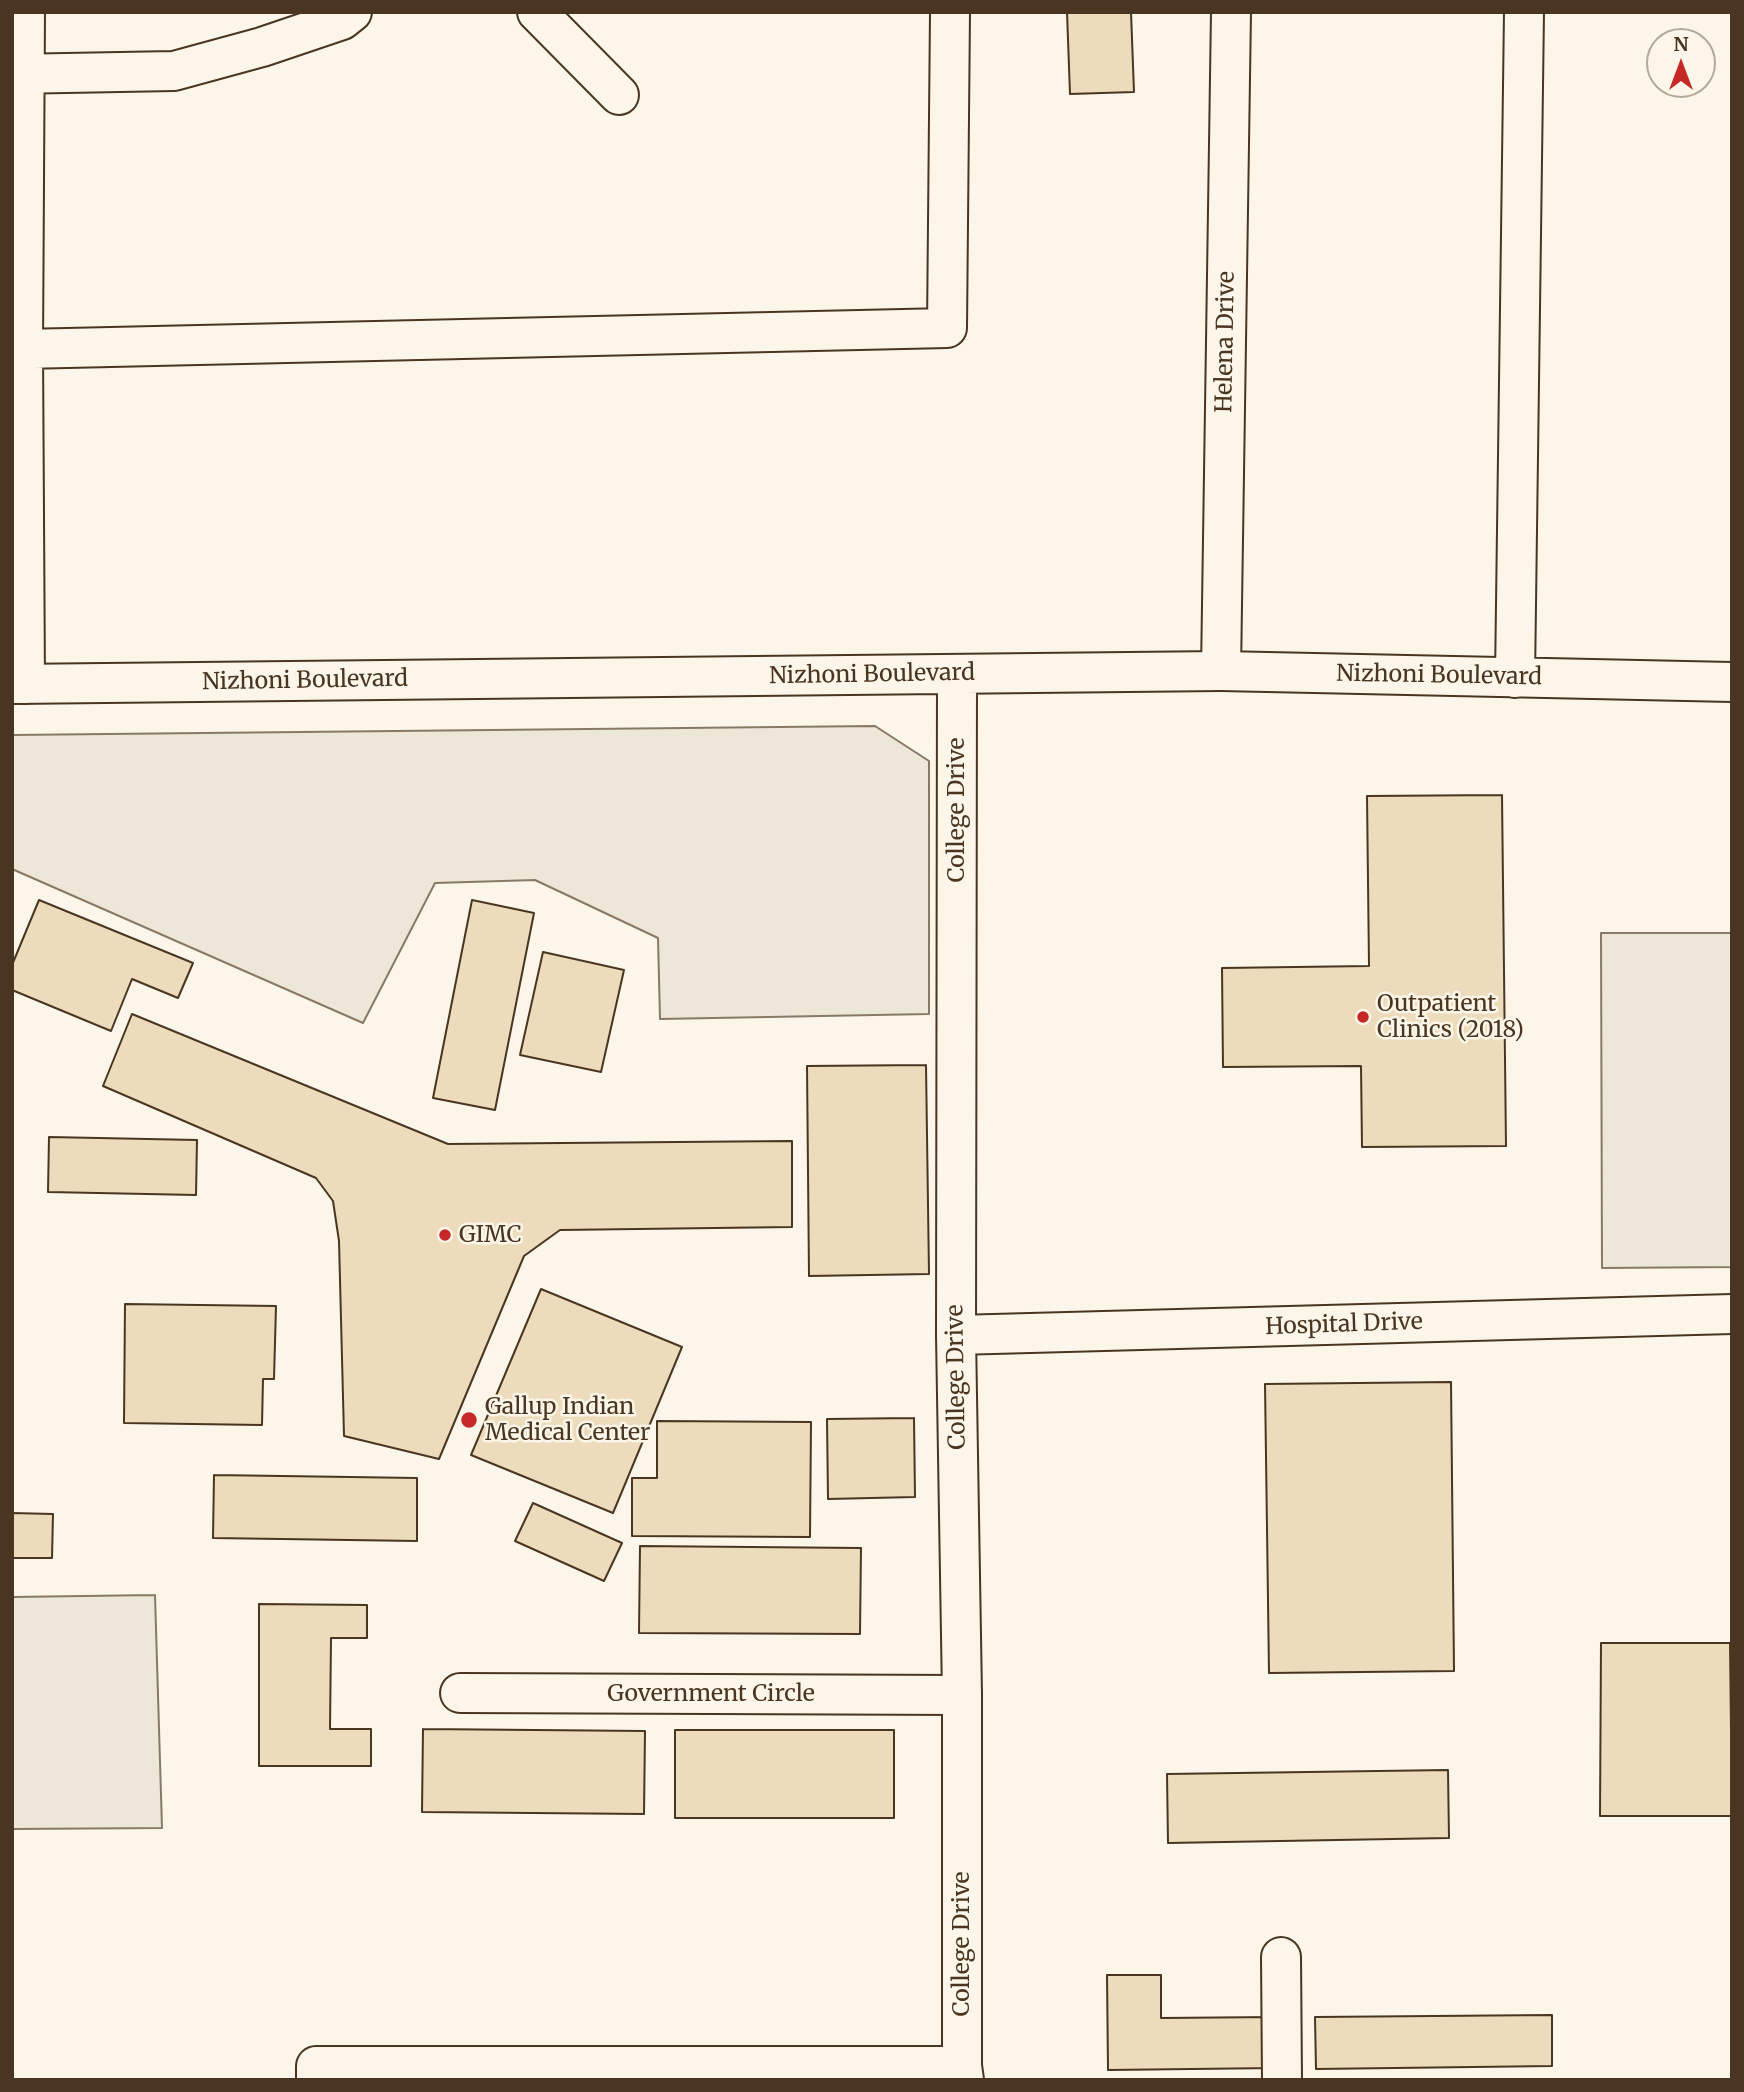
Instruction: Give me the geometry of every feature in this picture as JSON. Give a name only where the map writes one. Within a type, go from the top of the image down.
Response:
[{"type":"street","points":[[19,684],[23,349],[19,74],[25,12]]},
{"type":"street","points":[[19,74],[174,71],[265,30],[342,20],[352,12]]},
{"type":"street","points":[[537,12],[620,95]]},
{"type":"street","points":[[23,349],[947,328],[950,12]]},
{"type":"street","name":"Helena Drive","points":[[1221,671],[1231,12]]},
{"type":"street","points":[[1515,678],[1524,12]]},
{"type":"street","name":"Nizhoni Boulevard","points":[[19,684],[1221,671],[1732,682]]},
{"type":"street","name":"College Drive","points":[[957,675],[956,1335],[962,1695],[963,2073]]},
{"type":"street","name":"Hospital Drive","points":[[956,1335],[1732,1314]]},
{"type":"street","name":"Government Circle","points":[[460,1693],[962,1695]]},
{"type":"street","points":[[1280,1957],[1282,2080]]},
{"type":"street","points":[[316,2080],[316,2066],[963,2073]]},
{"type":"shaded area","points":[[875,726],[929,761],[929,1014],[660,1019],[658,938],[535,880],[435,883],[363,1023],[12,869],[12,735]]},
{"type":"shaded area","points":[[1601,933],[1732,933],[1732,1267],[1602,1268]]},
{"type":"shaded area","points":[[155,1595],[162,1828],[12,1829],[12,1597]]},
{"type":"building","points":[[1067,12],[1131,12],[1134,92],[1070,94]]},
{"type":"building","name":"Outpatient Clinics (2018)","points":[[1502,795],[1506,1146],[1362,1147],[1361,1066],[1223,1067],[1222,968],[1369,966],[1367,796]]},
{"type":"building","points":[[39,900],[193,963],[178,998],[132,979],[111,1031],[12,990],[12,965]]},
{"type":"building","points":[[472,900],[534,913],[495,1110],[433,1098]]},
{"type":"building","points":[[543,952],[624,970],[601,1072],[520,1055]]},
{"type":"building","name":"GIMC","points":[[132,1014],[448,1144],[792,1141],[792,1227],[560,1230],[524,1256],[439,1459],[344,1436],[339,1241],[333,1201],[316,1178],[103,1086]]},
{"type":"building","points":[[926,1065],[929,1274],[809,1276],[807,1066]]},
{"type":"building","points":[[49,1137],[197,1140],[196,1195],[48,1192]]},
{"type":"building","points":[[541,1289],[682,1347],[613,1513],[471,1455]]},
{"type":"building","points":[[125,1304],[276,1306],[274,1379],[263,1379],[262,1425],[124,1423]]},
{"type":"building","points":[[1451,1382],[1454,1671],[1269,1673],[1265,1384]]},
{"type":"building","points":[[914,1418],[915,1497],[828,1499],[827,1419]]},
{"type":"building","points":[[657,1421],[811,1422],[810,1537],[632,1536],[632,1478],[657,1478]]},
{"type":"building","points":[[214,1475],[417,1478],[417,1541],[213,1538]]},
{"type":"building","points":[[533,1503],[622,1543],[604,1581],[515,1541]]},
{"type":"building","points":[[12,1513],[53,1514],[52,1558],[12,1558]]},
{"type":"building","points":[[640,1546],[861,1548],[860,1634],[639,1633]]},
{"type":"building","points":[[259,1604],[367,1605],[367,1638],[331,1638],[330,1729],[371,1729],[371,1766],[259,1766]]},
{"type":"building","points":[[1601,1643],[1730,1643],[1732,1816],[1600,1816]]},
{"type":"building","points":[[423,1729],[645,1731],[644,1814],[422,1812]]},
{"type":"building","points":[[675,1730],[894,1730],[894,1818],[675,1818]]},
{"type":"building","points":[[1448,1770],[1449,1838],[1168,1843],[1167,1774]]},
{"type":"building","points":[[1107,1975],[1161,1975],[1161,2018],[1275,2017],[1276,2068],[1108,2070]]},
{"type":"building","points":[[1552,2015],[1552,2066],[1316,2069],[1315,2017]]},
{"type":"place","name":"Outpatient Clinics (2018)","points":[[1363,1017]]},
{"type":"place","name":"GIMC","points":[[445,1235]]},
{"type":"place","name":"Gallup Indian Medical Center","points":[[469,1420]]}]
